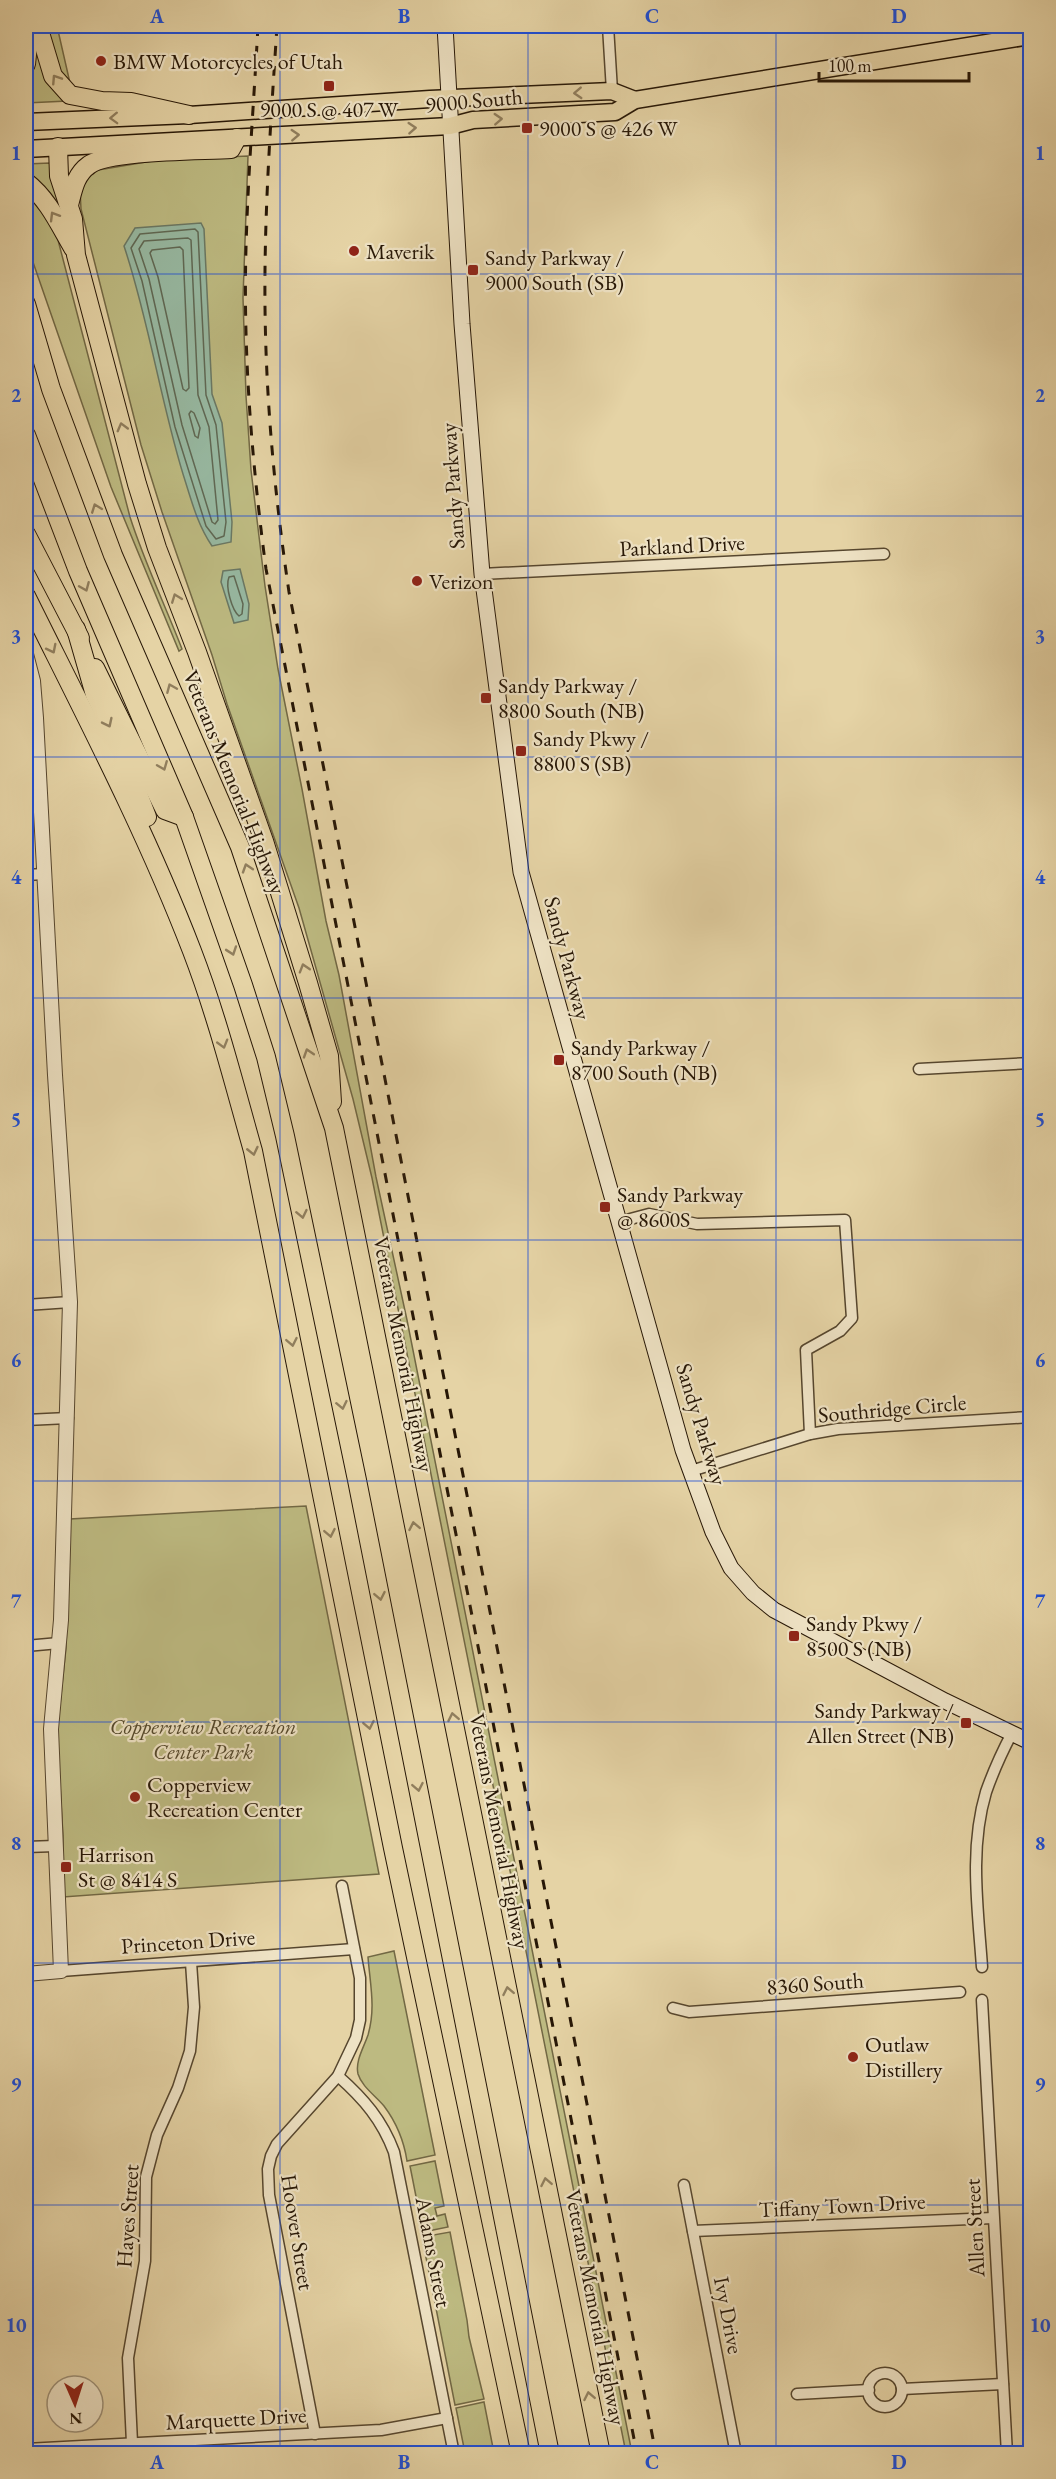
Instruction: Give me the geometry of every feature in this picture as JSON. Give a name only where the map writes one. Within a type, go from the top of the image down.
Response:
[{"type":"highway","points":[[26,63],[30,26]]},
{"type":"highway","points":[[38,26],[53,76],[70,95],[92,100],[131,102],[189,115]]},
{"type":"highway","points":[[69,205],[78,176],[91,163],[120,156],[231,149],[237,138]]},
{"type":"highway","points":[[58,147],[59,176],[73,219],[76,255],[137,484],[153,537],[197,652],[264,841],[309,983],[329,1056],[334,1128]]},
{"type":"highway","points":[[26,182],[52,211],[76,255]]},
{"type":"highway","name":"Veterans Memorial Highway","points":[[26,304],[51,389],[113,555],[240,847],[334,1128],[601,2454]]},
{"type":"highway","points":[[26,435],[78,571],[184,817],[266,1057],[285,1136],[360,1492],[550,2454]]},
{"type":"highway","points":[[26,534],[76,628],[165,810],[184,817]]},
{"type":"highway","points":[[26,596],[128,802],[192,950],[223,1043],[253,1151],[393,1848],[521,2454]]},
{"type":"highway","points":[[76,628],[95,695],[121,750],[205,967],[207,995]]},
{"type":"main road","name":"Sandy Parkway","points":[[445,26],[482,574],[521,872],[683,1450],[713,1532],[731,1568],[760,1599],[784,1616],[1030,1742]]},
{"type":"main road","name":"9000 South","points":[[26,149],[450,126],[473,120],[615,112],[635,100],[1030,36]]},
{"type":"main road","name":"9000 South","points":[[26,122],[612,92],[635,100]]},
{"type":"street","points":[[608,26],[612,92]]},
{"type":"street","name":"Parkland Drive","points":[[482,574],[884,554]]},
{"type":"street","points":[[26,654],[35,700],[70,1302],[59,1643],[51,1730],[61,1971]]},
{"type":"street","points":[[26,875],[44,874]]},
{"type":"street","points":[[919,1069],[1030,1063]]},
{"type":"street","points":[[619,1222],[649,1214],[697,1224],[845,1220],[852,1318],[840,1331],[806,1350],[810,1434]]},
{"type":"street","points":[[26,1305],[70,1302]]},
{"type":"street","points":[[26,1420],[68,1418]]},
{"type":"street","name":"Southridge Circle","points":[[691,1471],[810,1434],[869,1425],[1030,1418]]},
{"type":"street","points":[[26,1646],[59,1643]]},
{"type":"street","points":[[982,1967],[976,1879],[977,1838],[986,1795],[1012,1733]]},
{"type":"street","points":[[26,1847],[55,1846]]},
{"type":"street","name":"Hoover Street","points":[[315,2434],[269,2195],[267,2169],[277,2144],[338,2076],[356,2038],[360,2020],[360,1978],[342,1886]]},
{"type":"street","name":"Princeton Drive","points":[[26,1974],[354,1949]]},
{"type":"street","name":"Hayes Street","points":[[132,2443],[128,2358],[145,2261],[146,2177],[157,2135],[178,2088],[190,2051],[194,2007],[191,1962]]},
{"type":"street","name":"8360 South","points":[[673,2008],[689,2012],[960,1992]]},
{"type":"street","name":"Allen Street","points":[[982,2000],[1007,2454]]},
{"type":"street","name":"Adams Street","points":[[338,2076],[366,2101],[377,2116],[394,2152],[454,2454]]},
{"type":"street","name":"Ivy Drive","points":[[684,2184],[736,2454]]},
{"type":"street","name":"Tiffany Town Drive","points":[[693,2231],[993,2218]]},
{"type":"street","points":[[883,2373],[896,2377],[902,2389],[901,2396],[896,2402],[886,2407],[875,2403],[869,2390],[874,2378],[883,2373]]},
{"type":"street","points":[[902,2389],[1003,2384]]},
{"type":"street","points":[[797,2394],[869,2390]]},
{"type":"street","name":"Marquette Drive","points":[[26,2449],[381,2430],[447,2418]]},
{"type":"street","points":[[1022,2454],[1030,2453]]},
{"type":"green space","points":[[46,26],[57,26],[70,83],[61,79]]},
{"type":"green space","points":[[37,47],[67,101],[26,103],[26,83],[33,68]]},
{"type":"green space","points":[[248,156],[243,298],[246,396],[251,470],[278,669],[326,921],[339,975],[376,1177],[407,1320],[632,2453],[626,2453],[372,1178],[353,1099],[299,908],[227,704],[141,445],[81,209],[80,190],[90,173],[93,174],[98,170],[158,160]]},
{"type":"green space","points":[[50,163],[64,213],[40,183],[26,170],[26,164]]},
{"type":"green space","points":[[26,191],[44,212],[58,240],[130,517],[182,649],[179,651],[111,487],[26,242]]},
{"type":"green space","name":"Copperview Recreation Center Park","points":[[306,1506],[379,1874],[63,1897],[63,1836],[57,1733],[66,1648],[70,1519]]},
{"type":"green space","points":[[394,1951],[435,2155],[407,2161],[402,2139],[392,2119],[384,2106],[363,2083],[357,2069],[372,2015],[368,1957]]},
{"type":"green space","points":[[435,2161],[444,2206],[435,2208],[437,2216],[445,2214],[448,2227],[423,2232],[410,2166]]},
{"type":"green space","points":[[450,2232],[469,2337],[484,2399],[455,2405],[422,2237]]},
{"type":"green space","points":[[484,2402],[494,2453],[465,2453],[456,2408]]},
{"type":"water","points":[[201,223],[204,229],[212,394],[222,423],[232,522],[231,542],[212,546],[198,520],[183,474],[141,303],[124,246],[135,228]]},
{"type":"water","points":[[240,569],[249,604],[248,620],[234,623],[221,582],[223,571]]},
{"type":"railway","points":[[258,26],[245,288],[247,369],[266,569],[637,2454]]},
{"type":"railway","points":[[277,26],[267,201],[266,343],[272,450],[289,592],[656,2454]]},
{"type":"place","name":"BMW Motorcycles of Utah","points":[[101,61]]},
{"type":"place","name":"9000 S @ 407 W","points":[[329,86]]},
{"type":"place","name":"9000 S @ 426 W","points":[[527,128]]},
{"type":"place","name":"Maverik","points":[[354,251]]},
{"type":"place","name":"Sandy Parkway / 9000 South (SB)","points":[[473,270]]},
{"type":"place","name":"Verizon","points":[[417,581]]},
{"type":"place","name":"Sandy Parkway / 8800 South (NB)","points":[[486,698]]},
{"type":"place","name":"Sandy Pkwy / 8800 S (SB)","points":[[521,751]]},
{"type":"place","name":"Sandy Parkway / 8700 South (NB)","points":[[559,1060]]},
{"type":"place","name":"Sandy Parkway @ 8600S","points":[[605,1207]]},
{"type":"place","name":"Sandy Pkwy / 8500 S (NB)","points":[[794,1636]]},
{"type":"place","name":"Sandy Parkway / Allen Street (NB)","points":[[966,1723]]},
{"type":"place","name":"Copperview Recreation Center","points":[[135,1797]]},
{"type":"place","name":"Harrison St @ 8414 S","points":[[66,1867]]},
{"type":"place","name":"Outlaw Distillery","points":[[853,2057]]}]
